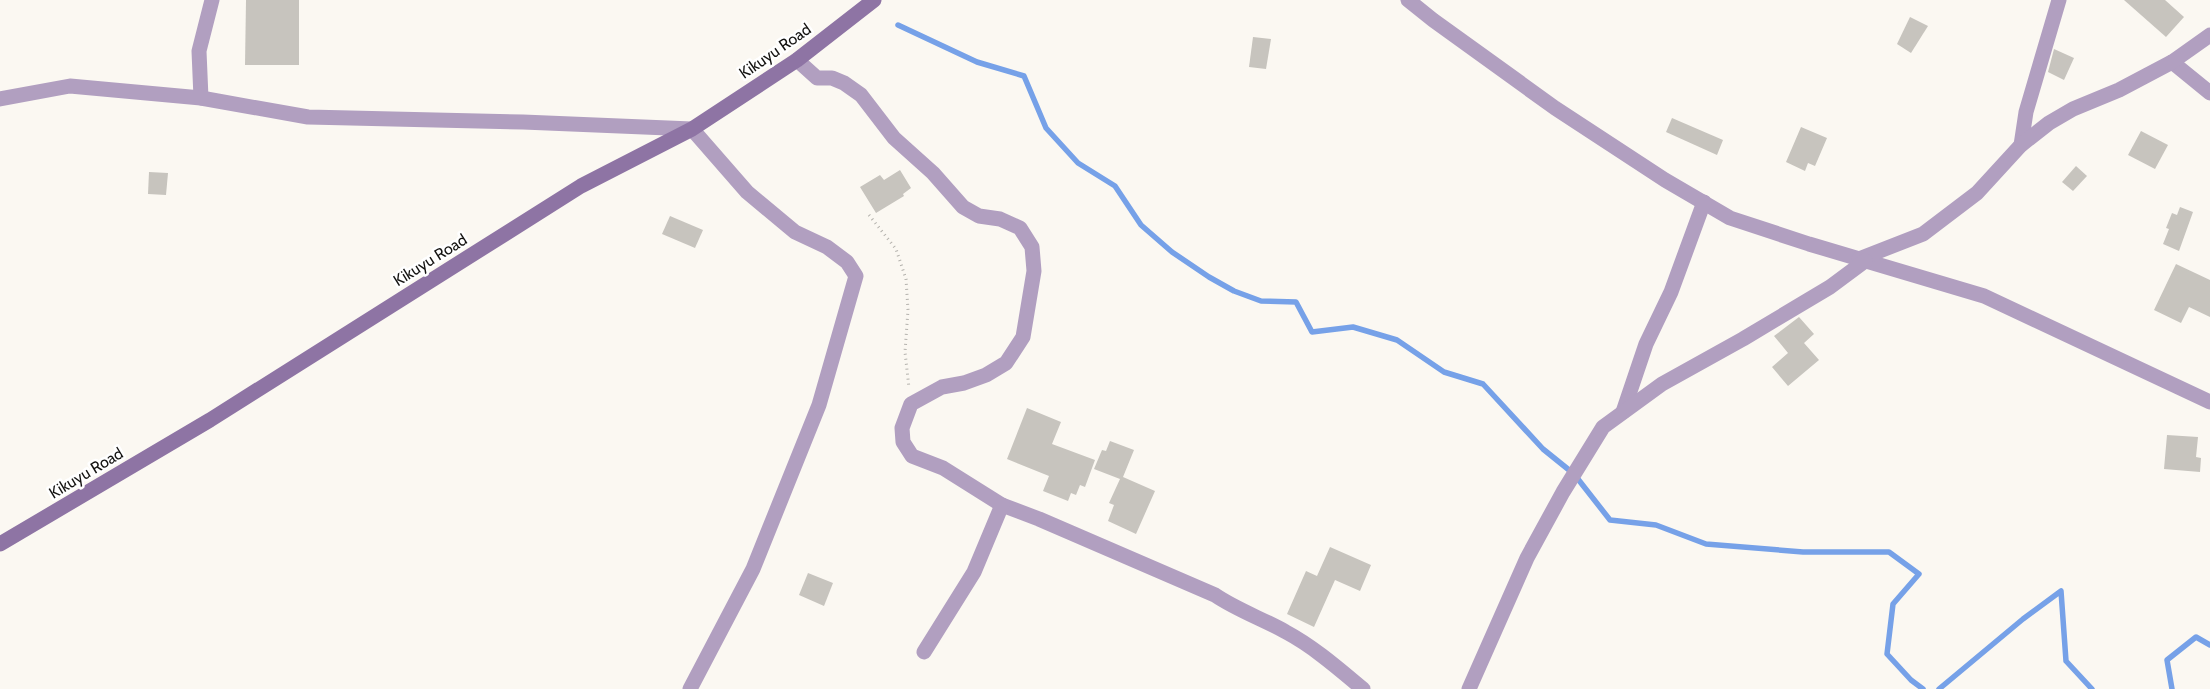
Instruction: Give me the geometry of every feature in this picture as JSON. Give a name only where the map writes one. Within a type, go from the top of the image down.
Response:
[{"type":"main road","name":"Kikuyu Road","points":[[0,544],[210,420],[581,186],[692,129],[797,60],[866,2]]},
{"type":"street","points":[[201,98],[199,51],[212,0]]},
{"type":"street","points":[[1408,0],[1555,108],[1665,180],[1730,218],[1984,296],[2210,402]]},
{"type":"street","points":[[2021,145],[2026,112],[2059,0]]},
{"type":"street","points":[[1469,689],[1527,558],[1603,427],[1662,384],[1743,339],[1830,287],[1862,260],[1923,234],[1977,193],[2021,145],[2048,123],[2073,109],[2119,90],[2172,62],[2210,35]]},
{"type":"street","points":[[797,60],[817,78],[832,78],[844,83],[861,95],[894,138],[933,173],[963,207],[979,216],[1000,219],[1020,228],[1032,247],[1034,271],[1023,336],[1006,363],[986,375],[964,383],[942,387],[911,404],[902,428],[902,442],[912,456],[943,468],[1002,505],[1039,519],[1215,595],[1229,605],[1288,633],[1325,658],[1363,689]]},
{"type":"street","points":[[2172,62],[2210,92]]},
{"type":"street","points":[[0,99],[70,86],[201,98],[308,117],[523,122],[692,129],[747,192],[795,232],[827,246],[847,262],[856,276],[819,405],[753,569],[690,689]]},
{"type":"street","points":[[1623,412],[1646,344],[1671,292],[1704,202]]},
{"type":"street","points":[[924,652],[974,572],[1002,505]]},
{"type":"path","points":[[868,215],[896,249],[906,279],[908,310],[905,352],[911,404]]},
{"type":"building","points":[[246,0],[299,0],[299,65],[245,65]]},
{"type":"building","points":[[2124,0],[2165,0],[2184,17],[2166,37]]},
{"type":"building","points":[[1910,17],[1928,26],[1911,53],[1897,44]]},
{"type":"building","points":[[1253,37],[1271,39],[1266,69],[1249,67]]},
{"type":"building","points":[[2054,49],[2074,58],[2064,80],[2048,72]]},
{"type":"building","points":[[1672,118],[1723,140],[1717,155],[1666,132]]},
{"type":"building","points":[[1801,127],[1827,138],[1815,166],[1808,163],[1805,171],[1786,162]]},
{"type":"building","points":[[2141,131],[2168,145],[2155,169],[2128,155]]},
{"type":"building","points":[[2076,166],[2087,176],[2073,191],[2062,182]]},
{"type":"building","points":[[900,170],[911,188],[903,194],[904,196],[876,213],[860,187],[880,175],[884,180]]},
{"type":"building","points":[[149,172],[168,173],[166,195],[148,194]]},
{"type":"building","points":[[2180,207],[2193,212],[2179,251],[2163,244],[2169,229],[2166,228],[2172,213],[2177,215]]},
{"type":"building","points":[[670,216],[703,230],[695,248],[662,234]]},
{"type":"building","points":[[2176,264],[2210,280],[2210,317],[2189,307],[2181,323],[2154,310]]},
{"type":"building","points":[[1799,317],[1814,334],[1804,343],[1819,360],[1788,386],[1772,367],[1788,353],[1774,336]]},
{"type":"building","points":[[1027,408],[1061,422],[1052,444],[1095,460],[1085,487],[1080,485],[1076,495],[1071,493],[1068,501],[1043,491],[1049,476],[1007,459]]},
{"type":"building","points":[[2167,435],[2198,437],[2196,457],[2201,458],[2200,472],[2164,469]]},
{"type":"building","points":[[1110,441],[1134,450],[1123,477],[1155,491],[1136,534],[1108,521],[1114,505],[1109,503],[1120,479],[1094,469],[1102,450],[1106,451]]},
{"type":"building","points":[[1330,547],[1371,565],[1360,591],[1335,580],[1314,627],[1287,614],[1306,571],[1317,576]]},
{"type":"building","points":[[808,573],[833,583],[824,606],[799,595]]},
{"type":"waterway","points":[[898,25],[977,62],[1024,76],[1046,128],[1078,163],[1115,186],[1141,225],[1172,252],[1209,277],[1234,291],[1261,301],[1296,302],[1312,332],[1353,327],[1397,340],[1444,372],[1483,384],[1543,449],[1574,474],[1610,520],[1656,525],[1706,544],[1803,552],[1889,552],[1919,574],[1893,604],[1887,654],[1911,680],[1923,689]]},
{"type":"waterway","points":[[1939,689],[2023,619],[2061,591],[2066,661],[2092,689]]},
{"type":"waterway","points":[[2172,689],[2167,660],[2196,637],[2210,645]]}]
